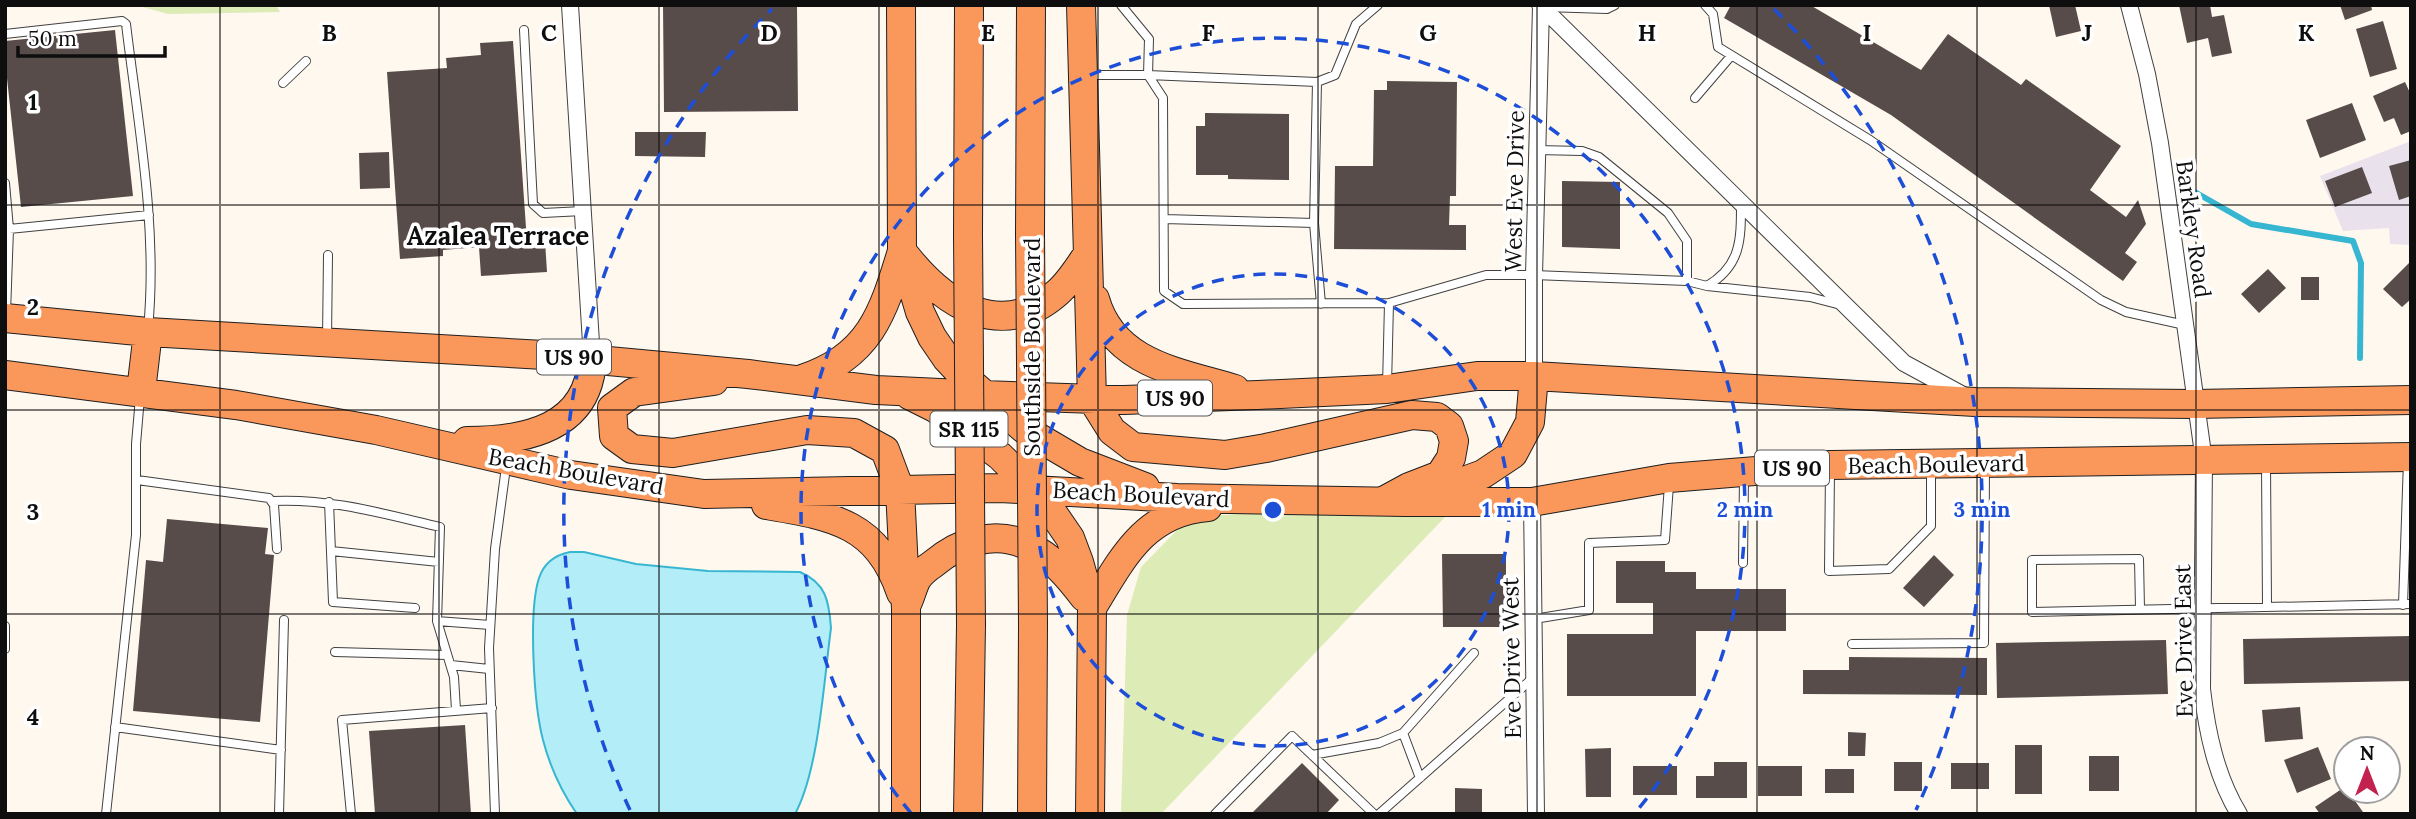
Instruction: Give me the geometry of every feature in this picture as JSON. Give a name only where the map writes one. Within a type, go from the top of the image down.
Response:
[{"type":"highway","points":[[903,5],[902,251],[919,312],[932,337],[947,359],[1024,429],[1080,462],[1177,498]]},
{"type":"highway","name":"SR 115","points":[[968,814],[971,625],[969,5]]},
{"type":"highway","name":"Southside Boulevard","points":[[1031,5],[1031,814]]},
{"type":"highway","points":[[1078,5],[1092,399],[1112,431],[1133,447],[1225,455],[1412,415],[1437,417],[1449,426],[1454,441],[1451,458],[1440,475],[1409,487],[1394,502]]},
{"type":"highway","points":[[902,251],[919,273],[957,304],[975,313],[998,316],[1020,314],[1040,306],[1058,292],[1087,255]]},
{"type":"highway","points":[[797,380],[825,372],[846,358],[864,340],[887,299],[902,251]]},
{"type":"highway","points":[[1087,255],[1099,314],[1109,331],[1126,348],[1151,364],[1258,395]]},
{"type":"highway","name":"US 90","points":[[5,318],[148,332],[472,349],[901,391],[1092,399],[1258,395],[1387,388],[1478,376],[1534,376],[1975,402],[2195,404],[2411,400]]},
{"type":"highway","points":[[141,391],[148,332]]},
{"type":"highway","points":[[412,438],[492,440],[520,437],[541,431],[561,419],[578,402],[589,382],[592,359]]},
{"type":"highway","name":"Beach Boulevard","points":[[5,374],[248,407],[412,438],[571,475],[705,494],[1035,489],[1177,498],[1532,502],[1669,478],[1830,465],[2409,457]]},
{"type":"highway","points":[[748,374],[686,386],[634,392],[612,408],[614,436],[632,449],[673,453],[807,430],[854,433],[886,450],[901,490],[906,609],[908,807]]},
{"type":"highway","points":[[1394,502],[1483,474],[1513,454],[1530,422],[1534,376]]},
{"type":"highway","points":[[901,391],[935,408],[1000,456],[1035,489],[1070,538],[1092,607],[1090,814]]},
{"type":"highway","points":[[705,494],[824,515],[841,522],[879,551],[895,576],[906,609]]},
{"type":"highway","points":[[1092,607],[1124,555],[1146,531],[1196,508],[1292,501]]},
{"type":"highway","points":[[906,609],[918,578],[929,567],[962,543],[982,539],[1004,539],[1025,544],[1044,554],[1060,568],[1092,607]]},
{"type":"street","points":[[570,5],[592,359]]},
{"type":"street","name":"Barkley Road","points":[[2129,5],[2147,74],[2160,143],[2204,461]]},
{"type":"street","points":[[1541,6],[1904,363],[1975,402]]},
{"type":"street","name":"West Eve Drive","points":[[1534,376],[1541,6]]},
{"type":"street","name":"Eve Drive East","points":[[2204,461],[2203,689],[2206,722],[2215,758],[2239,814]]},
{"type":"street","name":"Eve Drive West","points":[[1532,502],[1536,814]]},
{"type":"lane","points":[[1121,5],[1149,39],[1148,75],[1163,99],[1164,291],[1183,304],[1389,303],[1486,275],[1534,275],[1687,281],[1707,286],[1810,296],[1850,309]]},
{"type":"lane","points":[[1081,66],[1148,75],[1317,82],[1335,75],[1356,24],[1378,5]]},
{"type":"lane","points":[[1541,6],[1607,9],[1615,5]]},
{"type":"lane","points":[[1705,5],[1713,14],[1718,47],[1731,56],[1870,140],[2101,300],[2126,312],[2185,325]]},
{"type":"lane","points":[[5,34],[125,22],[149,215],[148,332]]},
{"type":"lane","points":[[524,30],[533,204],[543,213],[583,211]]},
{"type":"lane","points":[[1695,98],[1731,56]]},
{"type":"lane","points":[[283,83],[306,61]]},
{"type":"lane","points":[[1317,82],[1314,223],[1321,304]]},
{"type":"lane","points":[[1537,149],[1582,152],[1599,157],[1668,213],[1687,241],[1687,281]]},
{"type":"lane","points":[[5,183],[9,229],[5,318]]},
{"type":"lane","points":[[1707,286],[1720,279],[1739,250],[1741,201]]},
{"type":"lane","points":[[9,229],[149,215]]},
{"type":"lane","points":[[1164,219],[1314,223]]},
{"type":"lane","points":[[327,342],[328,255]]},
{"type":"lane","points":[[1387,388],[1389,303]]},
{"type":"lane","points":[[106,814],[136,535],[136,444],[141,391]]},
{"type":"lane","points":[[2140,609],[2139,559],[2032,560],[2032,612],[2407,605],[2409,457]]},
{"type":"lane","points":[[495,814],[489,669],[490,625],[495,549],[507,460]]},
{"type":"lane","points":[[2266,460],[2267,607]]},
{"type":"lane","points":[[1853,645],[1984,643],[1985,463]]},
{"type":"lane","points":[[1830,465],[1829,571],[1889,569],[1931,526],[1931,464]]},
{"type":"lane","points":[[1742,563],[1745,471]]},
{"type":"lane","points":[[1534,619],[1589,610],[1589,543],[1665,540],[1669,478]]},
{"type":"lane","points":[[137,480],[259,495],[272,501],[329,502],[440,527],[437,621],[451,666],[456,710]]},
{"type":"lane","points":[[272,501],[277,549]]},
{"type":"lane","points":[[329,502],[333,602],[415,608]]},
{"type":"lane","points":[[331,551],[439,562]]},
{"type":"lane","points":[[279,814],[284,620]]},
{"type":"lane","points":[[437,621],[490,625]]},
{"type":"lane","points":[[5,626],[5,649]]},
{"type":"lane","points":[[335,652],[447,655]]},
{"type":"lane","points":[[1312,755],[1380,743],[1403,733],[1474,653]]},
{"type":"lane","points":[[451,666],[489,669]]},
{"type":"lane","points":[[1214,814],[1292,736],[1376,814],[1534,677]]},
{"type":"lane","points":[[351,814],[342,720],[492,708]]},
{"type":"lane","points":[[115,727],[281,750]]},
{"type":"lane","points":[[1403,733],[1420,778]]},
{"type":"shaded area","points":[[2411,141],[2411,245],[2390,244],[2389,228],[2343,231],[2320,176]]},
{"type":"green space","points":[[135,5],[276,5],[280,12],[168,14]]},
{"type":"green space","points":[[1248,513],[1447,515],[1161,814],[1121,814],[1127,615],[1141,567],[1189,518]]},
{"type":"water","points":[[570,552],[584,552],[636,564],[708,571],[800,572],[821,587],[829,609],[831,628],[823,698],[810,774],[795,814],[577,814],[557,778],[543,740],[537,705],[533,635],[539,578],[551,561]]},
{"type":"building","points":[[663,5],[797,5],[798,111],[664,112]]},
{"type":"building","points":[[1731,5],[1810,5],[1921,70],[1948,34],[2021,85],[2026,79],[2121,146],[2090,190],[2126,217],[2138,200],[2146,224],[2125,253],[2137,262],[2123,281],[1891,115],[1724,18]]},
{"type":"building","points":[[2049,5],[2075,5],[2081,31],[2056,37]]},
{"type":"building","points":[[2179,5],[2210,5],[2212,17],[2224,15],[2232,53],[2212,57],[2208,38],[2187,43]]},
{"type":"building","points":[[2340,5],[2371,5],[2372,10],[2345,20]]},
{"type":"building","points":[[2383,21],[2397,69],[2370,77],[2356,29]]},
{"type":"building","points":[[115,30],[133,196],[21,207],[5,41]]},
{"type":"building","points":[[513,41],[527,242],[545,241],[547,272],[481,276],[479,247],[443,250],[443,256],[400,259],[387,72],[447,68],[446,58],[481,55],[480,43]]},
{"type":"building","points":[[1387,81],[1457,82],[1456,196],[1450,196],[1449,225],[1466,225],[1466,250],[1334,249],[1335,166],[1373,166],[1374,90],[1387,90]]},
{"type":"building","points":[[2405,82],[2411,95],[2411,131],[2401,135],[2394,118],[2384,122],[2373,96]]},
{"type":"building","points":[[2352,103],[2366,140],[2320,158],[2306,120]]},
{"type":"building","points":[[1205,113],[1289,114],[1289,180],[1228,179],[1228,175],[1196,175],[1196,126],[1205,126]]},
{"type":"building","points":[[635,132],[706,132],[705,157],[635,156]]},
{"type":"building","points":[[389,152],[390,188],[360,189],[359,153]]},
{"type":"building","points":[[2411,160],[2411,196],[2399,200],[2389,166]]},
{"type":"building","points":[[2362,167],[2372,193],[2335,207],[2325,181]]},
{"type":"building","points":[[1562,181],[1620,182],[1620,249],[1562,247]]},
{"type":"building","points":[[2411,261],[2411,299],[2402,307],[2383,289]]},
{"type":"building","points":[[2268,269],[2286,288],[2259,313],[2241,294]]},
{"type":"building","points":[[2301,277],[2319,277],[2319,300],[2301,300]]},
{"type":"building","points":[[167,519],[268,528],[265,554],[274,555],[260,722],[133,711],[146,560],[163,562]]},
{"type":"building","points":[[1442,554],[1506,554],[1506,627],[1443,627]]},
{"type":"building","points":[[1934,555],[1954,575],[1924,607],[1903,588]]},
{"type":"building","points":[[1616,561],[1665,561],[1665,572],[1696,572],[1696,589],[1786,589],[1786,631],[1696,631],[1696,696],[1567,696],[1567,634],[1653,634],[1653,603],[1616,603]]},
{"type":"building","points":[[2411,636],[2411,681],[2244,684],[2243,639]]},
{"type":"building","points":[[2166,640],[2168,694],[1997,698],[1996,643]]},
{"type":"building","points":[[1849,657],[1987,658],[1987,695],[1803,694],[1803,670],[1849,670]]},
{"type":"building","points":[[2300,707],[2303,739],[2265,742],[2262,710]]},
{"type":"building","points":[[465,725],[471,814],[375,814],[369,731]]},
{"type":"building","points":[[1848,732],[1866,733],[1865,756],[1848,756]]},
{"type":"building","points":[[2015,745],[2042,745],[2042,794],[2015,794]]},
{"type":"building","points":[[2318,747],[2331,779],[2297,793],[2284,760]]},
{"type":"building","points":[[1611,748],[1611,797],[1586,797],[1585,749]]},
{"type":"building","points":[[2089,756],[2119,756],[2119,791],[2089,791]]},
{"type":"building","points":[[1714,762],[1747,762],[1747,798],[1696,798],[1696,776],[1714,776]]},
{"type":"building","points":[[1894,762],[1922,762],[1922,791],[1894,791]]},
{"type":"building","points":[[1302,763],[1339,800],[1326,814],[1251,814]]},
{"type":"building","points":[[1951,763],[1989,763],[1989,789],[1951,789]]},
{"type":"building","points":[[1633,766],[1677,766],[1677,795],[1633,795]]},
{"type":"building","points":[[1758,766],[1802,766],[1802,796],[1758,796]]},
{"type":"building","points":[[1825,769],[1854,769],[1854,793],[1825,793]]},
{"type":"building","points":[[1455,788],[1482,789],[1482,814],[1455,814]]},
{"type":"building","points":[[2332,795],[2332,805],[2358,805],[2363,812],[2320,814],[2315,807]]},
{"type":"waterway","points":[[2186,187],[2251,224],[2353,241],[2361,263],[2360,358]]},
{"type":"district","name":"Azalea Terrace","points":[[498,235]]}]
